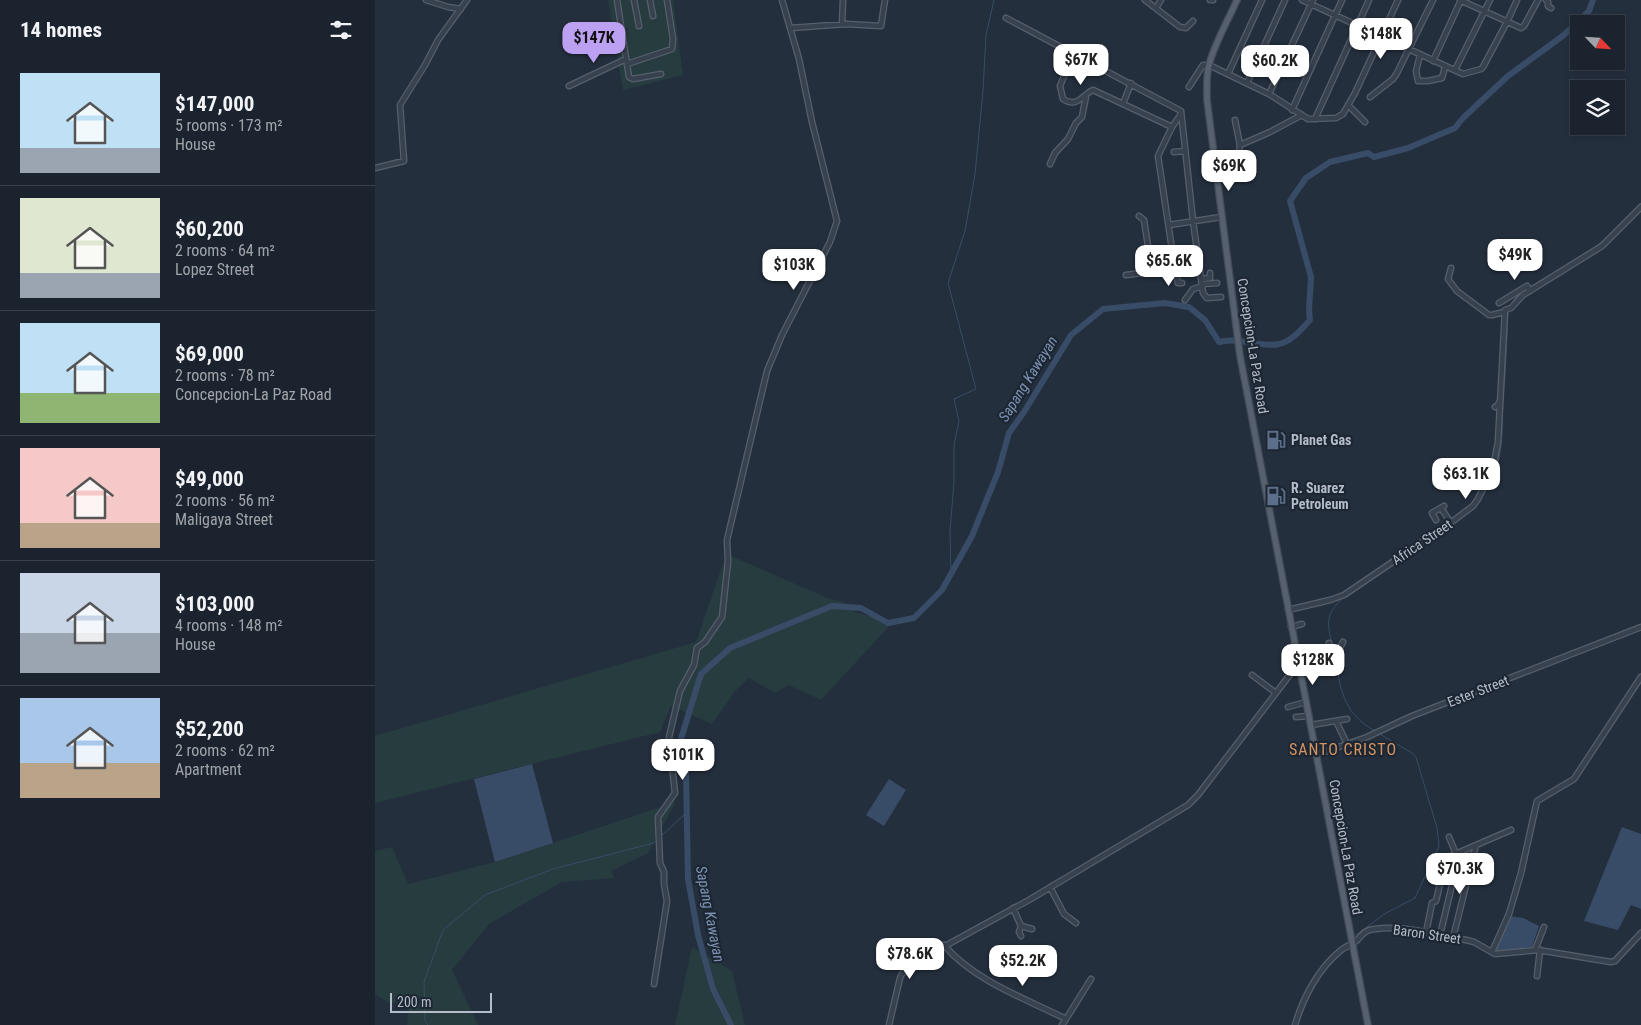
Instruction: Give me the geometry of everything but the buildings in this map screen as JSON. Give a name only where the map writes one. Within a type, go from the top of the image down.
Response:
[{"type":"main road","name":"Concepcion-La Paz Road","points":[[1237,0],[1209,65],[1207,81],[1207,100],[1221,217],[1239,350],[1287,610],[1311,725],[1368,1025]]},
{"type":"street","points":[[426,0],[461,9]]},
{"type":"street","points":[[375,168],[404,161],[399,105],[439,40],[467,0]]},
{"type":"street","points":[[617,0],[630,79],[661,74]]},
{"type":"street","points":[[634,0],[639,26]]},
{"type":"street","points":[[650,0],[653,16]]},
{"type":"street","points":[[569,86],[627,62],[672,49],[673,39],[667,0]]},
{"type":"street","points":[[654,984],[667,901],[664,872],[659,863],[658,817],[675,793],[669,740],[672,720],[679,691],[694,665],[697,648],[705,642],[722,617],[728,562],[727,540],[767,371],[782,335],[830,242],[837,221],[791,28],[781,0]]},
{"type":"street","points":[[842,24],[843,0]]},
{"type":"street","points":[[791,28],[842,24],[881,26],[885,0]]},
{"type":"street","points":[[1145,0],[1183,29],[1193,21]]},
{"type":"street","points":[[1157,8],[1161,0]]},
{"type":"street","points":[[1228,74],[1262,0]]},
{"type":"street","points":[[1247,82],[1285,0]]},
{"type":"street","points":[[1302,0],[1312,2],[1335,16],[1463,74],[1481,69],[1517,0]]},
{"type":"street","points":[[1292,110],[1342,0]]},
{"type":"street","points":[[1315,119],[1369,0]]},
{"type":"street","points":[[1189,87],[1203,65],[1209,65],[1269,94],[1302,116],[1315,119],[1336,118],[1343,114],[1348,105],[1398,0]]},
{"type":"street","points":[[1371,97],[1393,79],[1433,0]]},
{"type":"street","points":[[1433,61],[1461,0],[1521,28],[1539,0]]},
{"type":"street","points":[[1455,70],[1490,0]]},
{"type":"street","points":[[1546,0],[1551,8]]},
{"type":"street","points":[[1269,94],[1312,2]]},
{"type":"street","points":[[1006,18],[1180,110],[1193,221],[1205,298],[1221,297]]},
{"type":"street","points":[[1073,54],[1060,86],[1063,99],[1067,102],[1079,101],[1093,90],[1171,127]]},
{"type":"street","points":[[1420,54],[1416,71],[1417,81],[1442,78],[1445,67]]},
{"type":"street","points":[[1123,104],[1131,83]]},
{"type":"street","points":[[1050,164],[1055,153],[1068,139],[1075,123],[1082,117],[1086,95]]},
{"type":"street","points":[[1348,105],[1365,122]]},
{"type":"street","points":[[1181,114],[1171,127],[1159,156],[1175,269],[1178,283],[1182,283]]},
{"type":"street","points":[[1240,145],[1302,116]]},
{"type":"street","points":[[1215,164],[1238,159],[1240,145],[1235,120]]},
{"type":"street","points":[[1174,152],[1185,150]]},
{"type":"street","points":[[1451,268],[1448,280],[1457,291],[1493,316],[1507,309],[1529,289],[1602,246],[1641,207]]},
{"type":"street","points":[[1139,216],[1144,220],[1152,272]]},
{"type":"street","points":[[1169,225],[1221,217]]},
{"type":"street","points":[[1150,258],[1160,260],[1174,259]]},
{"type":"street","points":[[1125,275],[1199,264]]},
{"type":"street","points":[[1185,300],[1193,289],[1210,278],[1210,273]]},
{"type":"street","points":[[1202,283],[1217,282]]},
{"type":"street","points":[[1499,303],[1523,287],[1527,286],[1529,289]]},
{"type":"street","name":"Africa Street","points":[[1287,610],[1344,595],[1473,506],[1493,468],[1498,442],[1507,309]]},
{"type":"street","points":[[1495,407],[1498,401],[1501,400]]},
{"type":"street","points":[[1480,468],[1485,471],[1493,468]]},
{"type":"street","points":[[1436,520],[1432,513],[1442,507],[1451,522]]},
{"type":"street","points":[[1291,627],[1302,624]]},
{"type":"street","name":"Ester Street","points":[[1316,755],[1641,627]]},
{"type":"street","points":[[1295,650],[1316,649],[1320,653],[1328,654],[1340,648],[1343,642]]},
{"type":"street","points":[[1329,643],[1332,651]]},
{"type":"street","points":[[889,1025],[902,974],[913,963],[1050,887],[1188,805],[1219,768],[1298,665],[1320,653]]},
{"type":"street","points":[[1252,675],[1276,693]]},
{"type":"street","points":[[1492,952],[1509,914],[1521,873],[1537,801],[1574,779],[1641,677]]},
{"type":"street","points":[[1288,708],[1306,702]]},
{"type":"street","points":[[1296,717],[1309,716]]},
{"type":"street","points":[[1311,725],[1347,719]]},
{"type":"street","points":[[1336,721],[1347,744]]},
{"type":"street","points":[[1426,933],[1432,903],[1435,901],[1446,858],[1511,830]]},
{"type":"street","points":[[1440,936],[1458,853],[1449,838]]},
{"type":"street","points":[[1453,938],[1475,845]]},
{"type":"street","points":[[1050,887],[1064,914],[1076,923]]},
{"type":"street","points":[[1013,908],[1021,926],[1019,932],[1021,936]]},
{"type":"street","points":[[1021,926],[1032,929]]},
{"type":"street","points":[[1537,976],[1537,950],[1544,927]]},
{"type":"street","name":"Baron Street","points":[[1295,1025],[1311,986],[1336,954],[1345,947],[1352,945],[1363,933],[1375,928],[1396,928],[1471,941],[1492,952],[1501,954],[1537,950],[1611,962],[1615,961],[1641,933]]},
{"type":"street","points":[[945,945],[953,956],[978,974],[1067,1019]]},
{"type":"street","points":[[1062,1025],[1091,979]]},
{"type":"green space","points":[[608,0],[673,0],[683,75],[623,90]]},
{"type":"green space","points":[[729,546],[731,556],[830,599],[846,603],[854,612],[893,622],[821,700],[789,685],[775,693],[749,678],[736,690],[712,724],[671,706],[660,732],[375,803],[375,736],[696,642]]},
{"type":"green space","points":[[676,802],[648,853],[611,871],[614,878],[562,882],[489,924],[452,970],[478,1025],[407,1025],[409,997],[391,1004],[375,994],[375,851],[392,847],[408,884],[495,862]]},
{"type":"green space","points":[[692,947],[732,971],[745,1025],[675,1025]]},
{"type":"water","points":[[532,764],[553,843],[495,862],[474,779]]},
{"type":"water","points":[[889,779],[906,790],[884,826],[866,815]]},
{"type":"water","points":[[1622,827],[1641,834],[1641,909],[1631,905],[1618,930],[1584,921]]},
{"type":"water","points":[[1509,916],[1523,918],[1539,926],[1532,947],[1495,952]]},
{"type":"waterway","points":[[951,574],[950,532],[954,481],[954,445],[959,421],[954,399],[976,389],[948,283],[965,231],[975,174],[986,35],[994,0]]},
{"type":"waterway","name":"Sapang Kawayan","points":[[731,1025],[713,989],[698,935],[688,879],[686,773],[680,742],[701,674],[730,648],[832,606],[861,608],[888,623],[914,618],[942,590],[972,536],[998,472],[1009,433],[1071,335],[1103,309],[1165,303],[1189,307],[1205,320],[1219,342],[1237,341],[1275,345],[1292,338],[1310,320],[1311,277],[1290,201],[1306,178],[1330,162],[1368,153],[1374,157],[1408,148],[1455,128],[1463,118],[1508,76],[1564,35],[1589,11],[1593,0]]},
{"type":"waterway","points":[[1622,223],[1641,203]]},
{"type":"waterway","points":[[1594,248],[1612,233]]},
{"type":"waterway","points":[[1530,287],[1582,256]]},
{"type":"waterway","points":[[1510,306],[1516,297],[1527,289]]},
{"type":"waterway","points":[[1466,514],[1485,493],[1495,473],[1499,459],[1502,436],[1508,312]]},
{"type":"waterway","points":[[1365,584],[1378,575]]},
{"type":"waterway","points":[[1333,649],[1329,621],[1332,610],[1343,598]]},
{"type":"waterway","points":[[1334,653],[1344,698],[1355,716],[1375,731]]},
{"type":"waterway","points":[[1356,935],[1386,913],[1415,898],[1439,846],[1437,828],[1416,757],[1378,733]]},
{"type":"waterway","points":[[660,837],[685,814]]},
{"type":"waterway","points":[[428,1025],[425,1021],[424,982],[443,930],[485,895],[553,869],[654,843],[657,840]]},
{"type":"waterway","points":[[1311,983],[1326,960],[1347,942]]},
{"type":"place","name":"Planet Gas","points":[[1276,440]]},
{"type":"place","name":"R. Suarez Petroleum","points":[[1276,496]]},
{"type":"district","name":"SANTO CRISTO","points":[[1343,749]]}]
